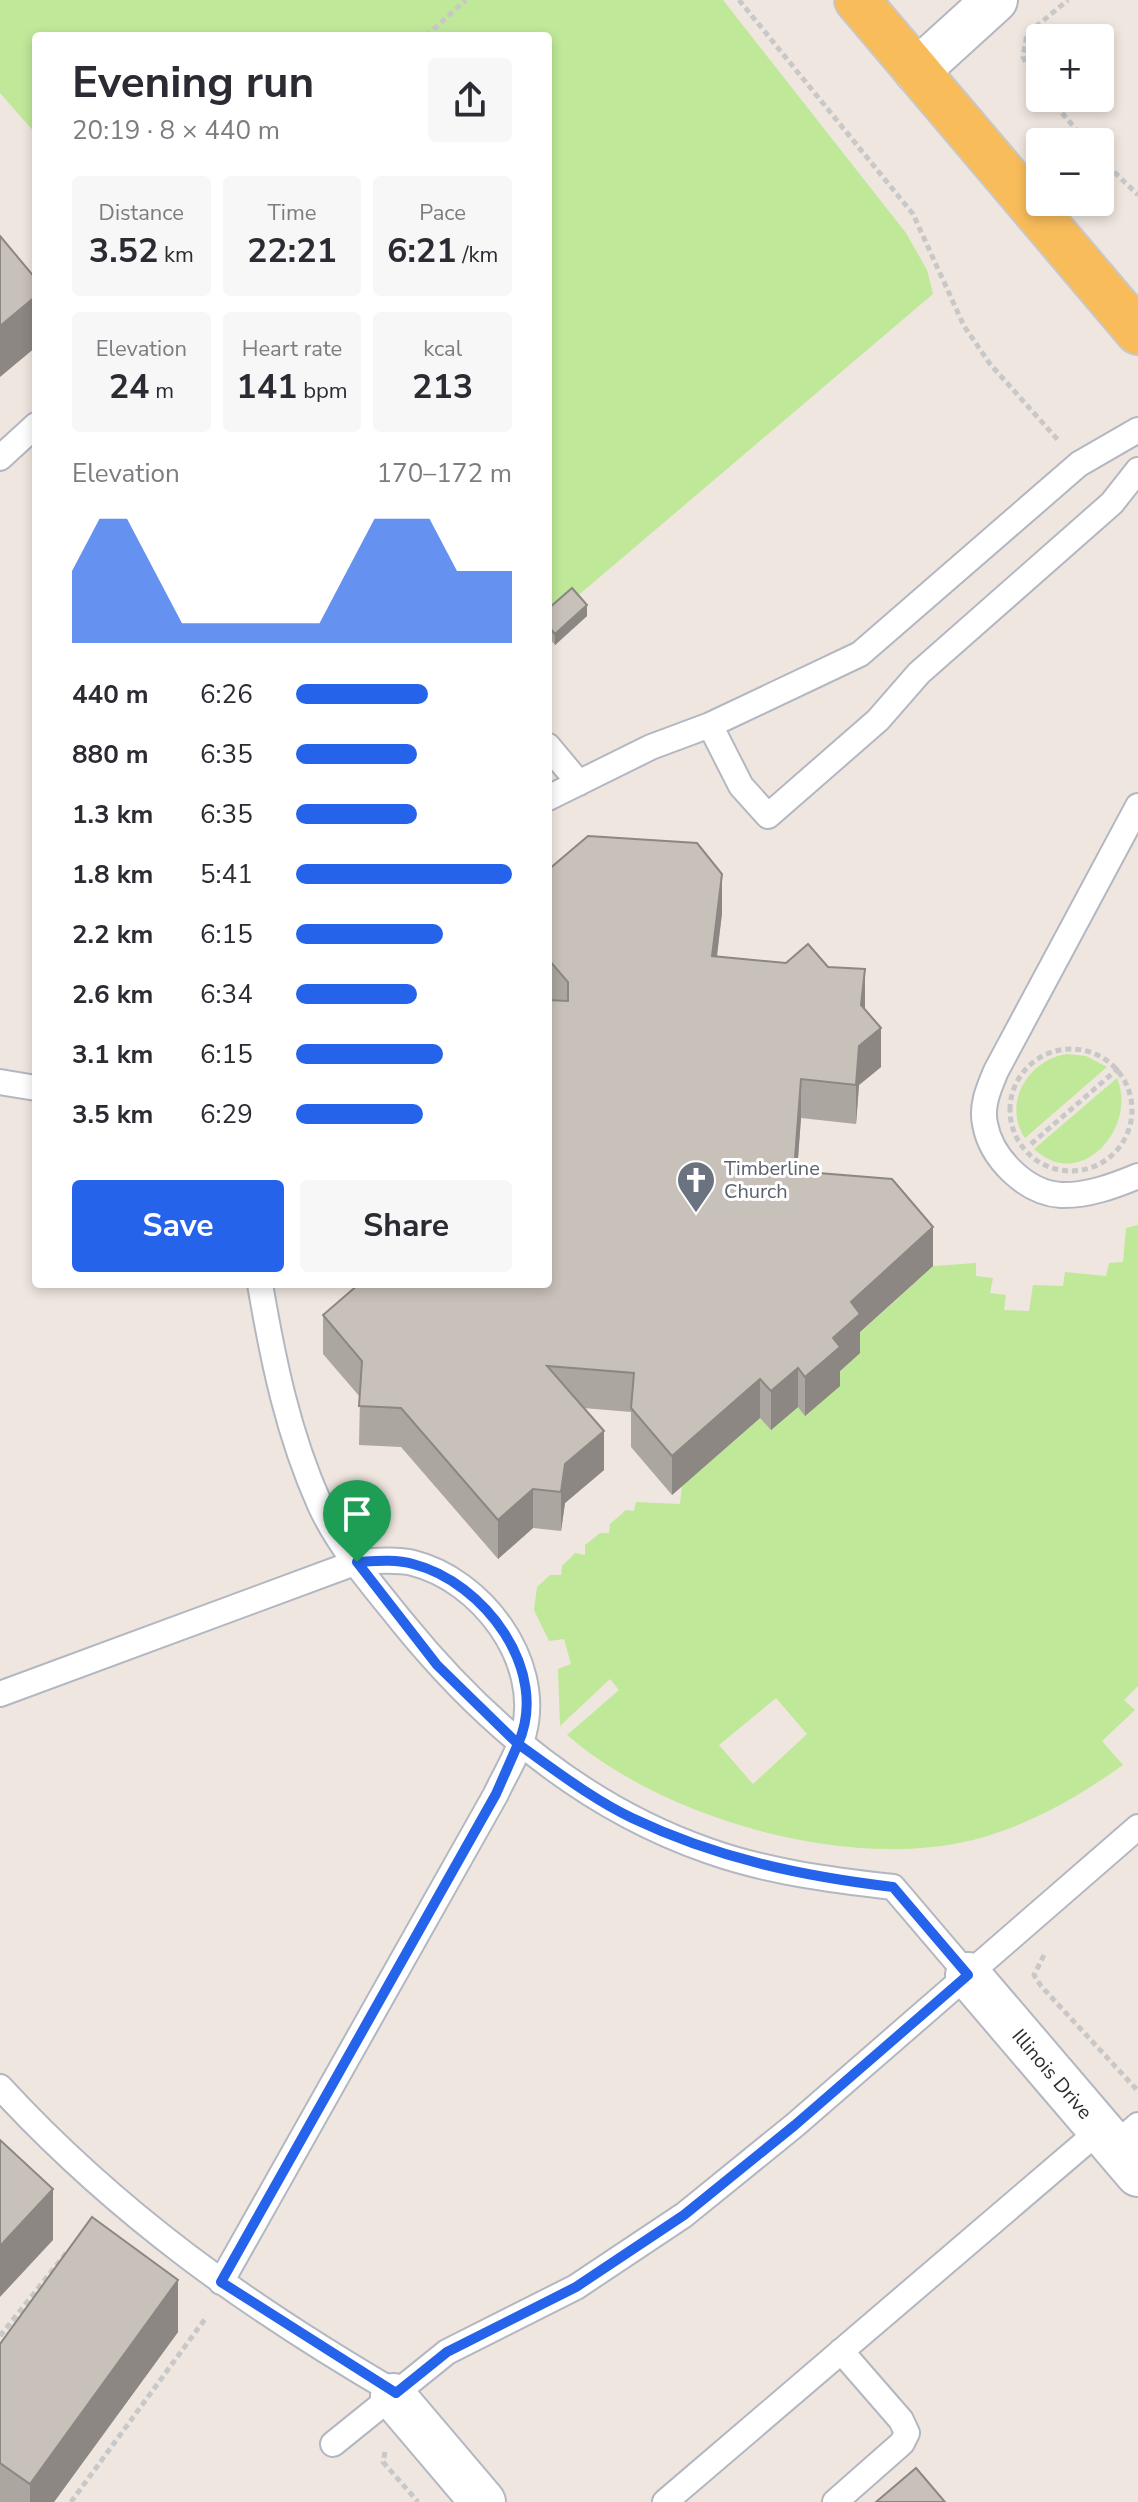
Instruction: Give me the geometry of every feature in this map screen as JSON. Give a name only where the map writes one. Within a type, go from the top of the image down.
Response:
[{"type":"main road","points":[[857,0],[1138,332]]},
{"type":"street","points":[[917,71],[995,0]]},
{"type":"street","name":"Illinois Drive","points":[[968,1975],[1123,2144]]},
{"type":"street","points":[[394,2395],[483,2502]]},
{"type":"lane","points":[[0,458],[32,429]]},
{"type":"lane","points":[[552,796],[651,747],[710,725],[860,654],[1079,464],[1138,430]]},
{"type":"lane","points":[[710,725],[741,786],[768,816],[878,720],[919,673],[1112,503],[1138,470]]},
{"type":"lane","points":[[552,751],[579,783]]},
{"type":"lane","points":[[1138,806],[996,1071],[984,1101],[985,1124],[992,1143],[1006,1165],[1040,1192],[1082,1193],[1138,1176]]},
{"type":"lane","points":[[0,1082],[32,1087]]},
{"type":"lane","points":[[261,1288],[281,1394],[299,1455],[321,1509],[357,1562],[437,1665],[518,1744],[629,1817],[708,1851],[828,1879],[893,1887],[968,1975]]},
{"type":"lane","points":[[0,1694],[357,1562],[411,1563],[446,1576],[474,1599],[504,1631],[519,1656],[525,1690],[524,1731],[496,1794],[221,2282]]},
{"type":"lane","points":[[333,2444],[447,2352],[576,2287],[684,2215],[795,2125],[1138,1827]]},
{"type":"lane","points":[[0,2087],[54,2146],[176,2251],[394,2395]]},
{"type":"lane","points":[[665,2502],[841,2351],[1123,2144]]},
{"type":"lane","points":[[835,2502],[902,2443],[907,2433],[901,2420],[841,2351]]},
{"type":"path","points":[[430,32],[466,0]]},
{"type":"path","points":[[739,0],[913,214],[964,326],[990,364],[1079,464]]},
{"type":"path","points":[[1039,24],[1068,0]]},
{"type":"path","points":[[1026,40],[1023,57],[1026,62]]},
{"type":"path","points":[[1061,112],[1075,128]]},
{"type":"path","points":[[1114,172],[1138,195]]},
{"type":"path","points":[[1075,1048],[1098,1054],[1119,1067],[1130,1092],[1132,1113],[1128,1134],[1111,1155],[1091,1168],[1067,1171],[1044,1165],[1023,1151],[1013,1130],[1010,1106],[1016,1083],[1032,1062],[1051,1052],[1075,1048]]},
{"type":"path","points":[[1023,1151],[1119,1067]]},
{"type":"path","points":[[1052,1946],[1039,1960],[1034,1975],[1138,2091]]},
{"type":"path","points":[[0,2336],[76,2241]]},
{"type":"path","points":[[71,2502],[205,2319]]},
{"type":"path","points":[[383,2462],[418,2502]]},
{"type":"green space","points":[[0,0],[723,0],[906,233],[927,270],[933,294],[552,618],[552,32],[32,32],[32,129],[0,93]]},
{"type":"green space","points":[[1067,1054],[1086,1056],[1107,1067],[1025,1138],[1016,1111],[1023,1085],[1041,1065]]},
{"type":"green space","points":[[1117,1078],[1121,1097],[1119,1116],[1112,1134],[1101,1149],[1086,1159],[1069,1164],[1052,1161],[1034,1149]]},
{"type":"green space","points":[[1138,1225],[1138,1686],[1124,1700],[1135,1710],[1102,1741],[1123,1765],[1045,1813],[981,1838],[910,1849],[859,1848],[752,1829],[700,1812],[651,1790],[606,1764],[567,1735],[619,1690],[610,1679],[560,1726],[558,1669],[571,1664],[564,1639],[549,1641],[534,1610],[537,1587],[550,1575],[561,1575],[562,1566],[575,1553],[585,1555],[585,1545],[600,1533],[609,1533],[610,1524],[626,1510],[634,1511],[636,1502],[680,1504],[682,1486],[760,1418],[833,1377],[851,1341],[933,1266],[976,1263],[976,1276],[993,1278],[990,1293],[1006,1295],[1004,1310],[1029,1311],[1033,1285],[1063,1286],[1065,1272],[1106,1276],[1109,1263],[1123,1262],[1126,1228]],"holes":[[[776,1698],[807,1734],[753,1784],[719,1745]]]},
{"type":"building","points":[[0,236],[32,274],[32,299],[0,326]]},
{"type":"building","points":[[572,588],[587,605],[555,634],[552,631],[552,606]]},
{"type":"building","name":"Timberline Church","points":[[588,836],[697,843],[722,874],[712,956],[786,963],[808,944],[828,967],[865,969],[861,1005],[881,1028],[859,1046],[856,1085],[801,1079],[794,1171],[892,1179],[933,1227],[851,1302],[860,1314],[833,1338],[840,1347],[805,1377],[798,1368],[771,1391],[760,1379],[672,1456],[631,1408],[634,1373],[547,1366],[604,1431],[565,1464],[561,1492],[533,1489],[498,1520],[401,1408],[359,1406],[362,1361],[323,1315],[354,1288],[552,1288],[552,1000],[568,1001],[568,982],[552,964],[552,867]]},
{"type":"building","points":[[0,2140],[53,2189],[0,2246]]},
{"type":"building","points":[[92,2217],[178,2280],[30,2484],[0,2463],[0,2344]]},
{"type":"building","points":[[916,2468],[945,2502],[876,2502]]},
{"type":"place","name":"Timberline Church","points":[[696,1214]]},
{"type":"route","points":[[357,1562],[411,1563],[446,1576],[474,1599],[504,1631],[519,1656],[525,1690],[524,1731],[518,1744],[573,1783],[629,1817],[708,1851],[755,1865],[893,1887],[968,1975],[795,2125],[684,2215],[576,2287],[447,2352],[396,2393],[337,2359],[221,2282],[496,1794],[518,1744],[437,1665],[357,1562]]}]
